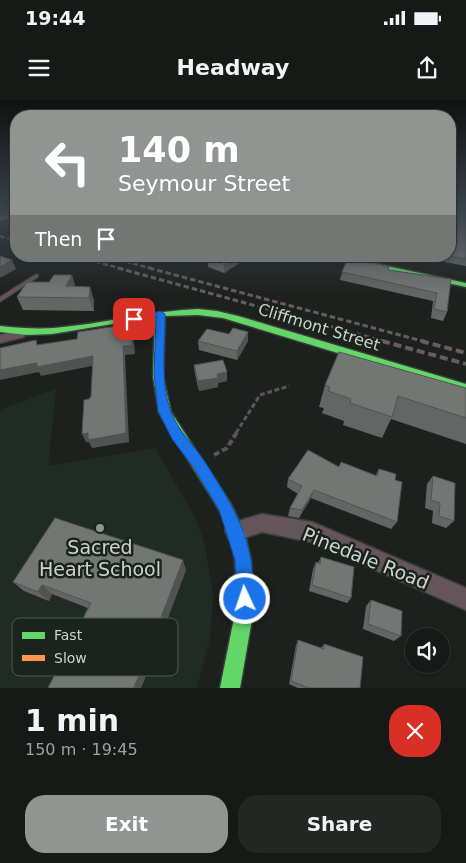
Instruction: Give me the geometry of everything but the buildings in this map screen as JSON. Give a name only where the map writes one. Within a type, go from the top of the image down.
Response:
[{"type":"street","points":[[357,262],[466,285]]},
{"type":"street","points":[[388,262],[466,279]]},
{"type":"street","name":"Cliffmont Street","points":[[0,329],[19,334],[50,333],[160,314],[201,312],[235,318],[466,388]]},
{"type":"street","points":[[160,314],[159,374],[164,411],[177,435],[199,464],[225,506],[235,530],[243,560],[245,599],[240,649],[230,688]]},
{"type":"street","points":[[0,339],[19,334]]},
{"type":"street","name":"Pinedale Road","points":[[235,530],[262,523],[312,532],[466,600]]},
{"type":"lane","points":[[0,300],[36,276]]},
{"type":"path","points":[[227,448],[260,395],[289,386]]},
{"type":"shaded area","name":"Sacred Heart School","points":[[56,389],[48,466],[155,448],[194,515],[204,541],[213,595],[210,638],[197,688],[0,688],[0,410]]},
{"type":"railway","points":[[97,262],[123,269]]},
{"type":"railway","points":[[127,262],[154,269]]},
{"type":"railway","points":[[118,268],[387,342]]},
{"type":"railway","points":[[149,268],[426,342]]},
{"type":"railway","points":[[382,341],[466,364]]},
{"type":"railway","points":[[421,341],[466,353]]},
{"type":"traffic: fast","points":[[357,262],[466,285]]},
{"type":"traffic: fast","points":[[0,329],[27,332],[52,331],[148,315],[211,313],[235,318],[466,388]]},
{"type":"traffic: fast","points":[[160,314],[158,376],[165,413],[226,509],[237,534],[243,560],[245,608],[230,688]]},
{"type":"place","name":"Sacred Heart School","points":[[100,528]]},
{"type":"route","points":[[134,319],[160,314],[159,374],[164,411],[177,435],[199,464],[225,506],[235,530],[243,560],[245,599]]}]
